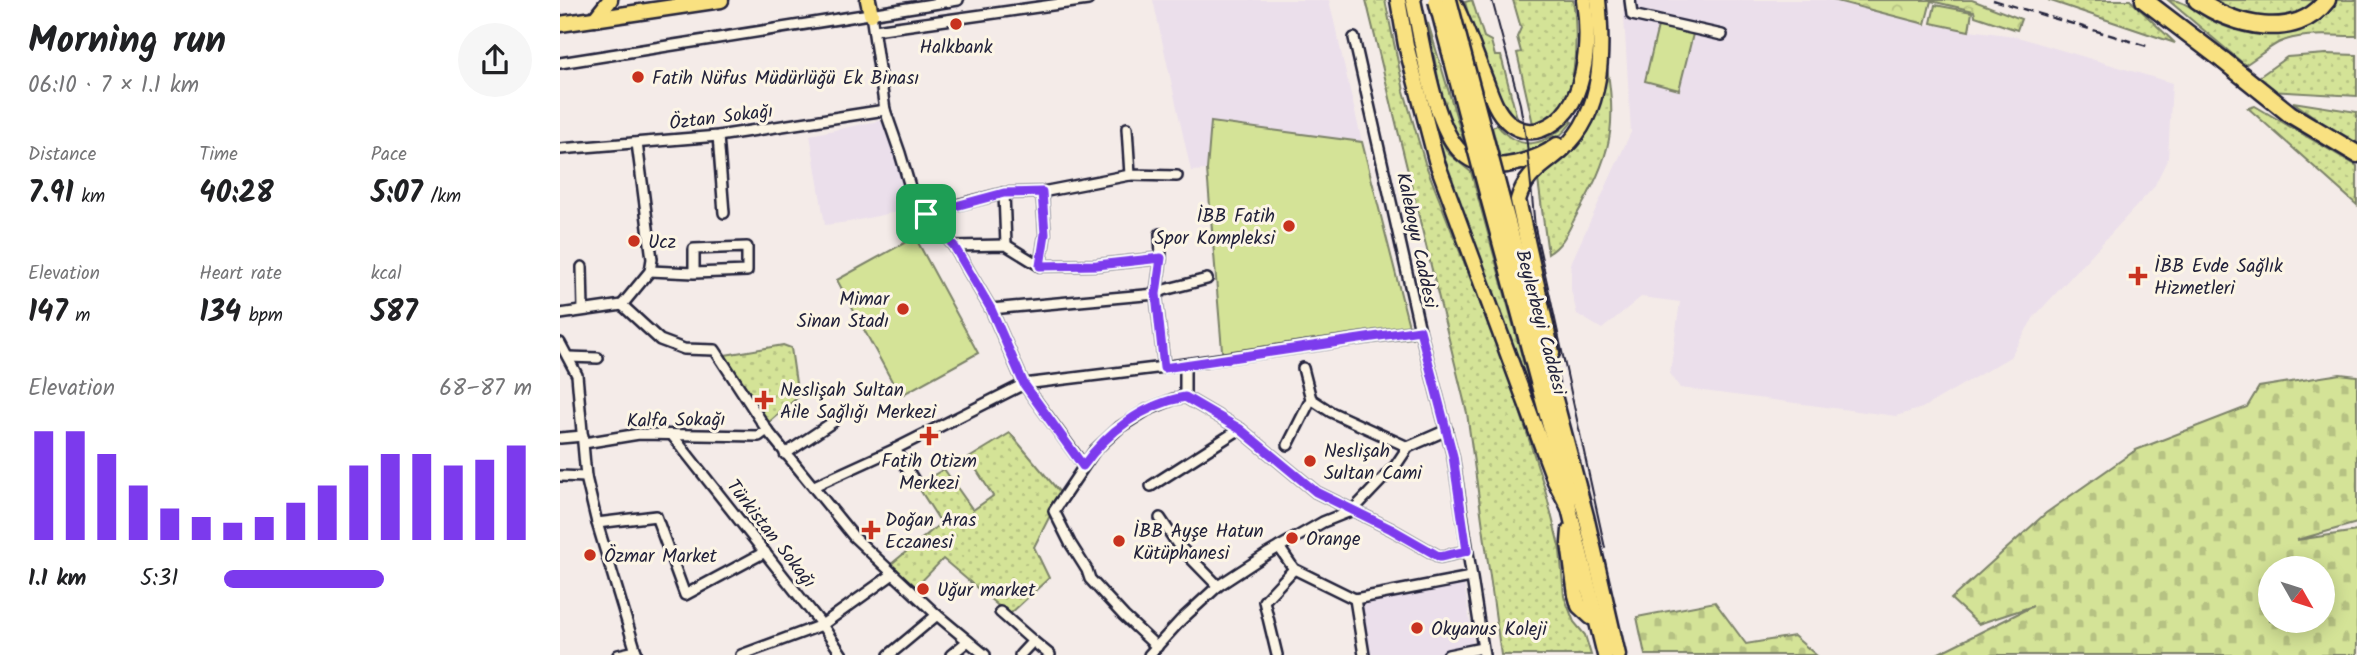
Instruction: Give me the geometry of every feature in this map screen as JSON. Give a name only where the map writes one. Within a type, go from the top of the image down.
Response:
[{"type":"highway","points":[[2144,0],[2290,114],[2357,154]]},
{"type":"highway","points":[[2158,0],[2224,61]]},
{"type":"highway","points":[[2197,0],[2225,17],[2280,26],[2297,23],[2311,16],[2327,0]]},
{"type":"main road","points":[[560,24],[602,7],[721,0]]},
{"type":"main road","points":[[1398,0],[1406,45],[1436,160],[1555,481],[1569,508]]},
{"type":"main road","points":[[1413,0],[1443,124],[1455,146],[1475,161],[1484,165],[1501,166],[1531,159],[1554,148],[1567,136],[1596,85]]},
{"type":"main road","name":"Beylerbeyi Caddesi","points":[[1436,0],[1586,516],[1603,612],[1605,655]]},
{"type":"main road","points":[[1451,0],[1496,107],[1507,122],[1521,130],[1537,131],[1560,119],[1571,105],[1578,88],[1586,34],[1584,0]]},
{"type":"main road","name":"Beylerbeyi Caddesi","points":[[1451,0],[1494,194],[1564,476],[1573,524],[1569,543],[1578,603],[1586,614],[1603,612]]},
{"type":"main road","points":[[1564,434],[1557,377],[1518,200],[1526,180],[1567,146],[1592,103],[1601,55],[1598,0]]},
{"type":"main road","name":"Beylerbeyi Caddesi","points":[[1603,612],[1618,655]]},
{"type":"street","points":[[560,63],[870,7],[958,0]]},
{"type":"street","points":[[875,30],[1088,0]]},
{"type":"street","points":[[1630,0],[1632,15],[1722,35]]},
{"type":"street","points":[[870,7],[885,110],[913,197],[954,246],[991,309],[1024,384],[1083,466]]},
{"type":"street","name":"Kaleboyu Caddesi","points":[[1354,38],[1420,330],[1447,430],[1483,651]]},
{"type":"street","name":"Öztan Sokağı","points":[[560,149],[718,136],[885,110]]},
{"type":"street","points":[[1127,128],[1130,175]]},
{"type":"street","points":[[718,136],[724,213]]},
{"type":"street","points":[[560,314],[622,305],[650,271],[652,259],[637,143]]},
{"type":"street","points":[[926,214],[1004,193],[1042,192],[1130,175],[1177,176]]},
{"type":"street","points":[[1040,266],[1045,234],[1042,192]]},
{"type":"street","points":[[1004,193],[1006,245]]},
{"type":"street","points":[[1160,234],[1161,258],[1156,294],[1164,368]]},
{"type":"street","points":[[954,246],[1006,245],[1040,266],[1097,265],[1161,258]]},
{"type":"street","points":[[650,271],[694,273],[747,271],[747,247],[694,248],[694,273]]},
{"type":"street","points":[[582,267],[583,310]]},
{"type":"street","points":[[991,309],[1156,294],[1208,279]]},
{"type":"street","points":[[622,305],[660,340],[684,349],[715,350],[767,430],[854,537],[937,615],[985,655]]},
{"type":"street","points":[[814,486],[895,449],[1024,384],[1164,368],[1420,330]]},
{"type":"street","points":[[560,343],[578,375],[586,477],[597,523],[637,653],[618,655]]},
{"type":"street","points":[[568,357],[598,358]]},
{"type":"street","points":[[1185,365],[1185,397]]},
{"type":"street","points":[[1288,445],[1311,399],[1303,368]]},
{"type":"street","points":[[1157,647],[1090,579],[1054,511],[1095,450],[1120,428],[1147,410],[1185,397],[1240,429],[1316,492],[1440,557],[1467,551]]},
{"type":"street","points":[[1311,399],[1331,412],[1408,447]]},
{"type":"street","points":[[785,454],[833,422]]},
{"type":"street","points":[[1151,486],[1240,429]]},
{"type":"street","name":"Kalfa Sokağı","points":[[560,438],[584,440],[639,434],[759,436],[767,430]]},
{"type":"street","points":[[1149,655],[1181,620],[1218,586],[1323,522],[1353,510],[1396,465],[1408,447],[1447,430]]},
{"type":"street","name":"Türkistan Sokağı","points":[[673,435],[822,625],[842,655]]},
{"type":"street","points":[[895,449],[915,482]]},
{"type":"street","points":[[560,476],[586,477]]},
{"type":"street","points":[[597,523],[656,516],[685,595],[765,552]]},
{"type":"street","points":[[1160,518],[1178,545],[1218,586]]},
{"type":"street","points":[[1279,547],[1294,569],[1355,599],[1471,577]]},
{"type":"street","points":[[1277,655],[1264,601],[1294,569]]},
{"type":"street","points":[[744,654],[822,625],[893,574]]},
{"type":"street","points":[[1355,599],[1364,655]]},
{"type":"street","points":[[1000,612],[1050,655]]},
{"type":"street","points":[[889,655],[937,615]]},
{"type":"street","points":[[951,655],[968,641]]},
{"type":"street","points":[[1020,655],[1033,641]]},
{"type":"street","points":[[1448,655],[1483,651]]},
{"type":"shaded area","points":[[1153,0],[1329,0],[1362,142],[1212,122],[1207,170],[1191,171]]},
{"type":"shaded area","points":[[1623,0],[1830,0],[1925,24],[2014,36],[2172,83],[2168,158],[2154,187],[2034,317],[2010,357],[1922,408],[1896,416],[1680,388],[1670,373],[1680,302],[1641,297],[1602,329],[1577,314],[1571,290],[1571,263],[1631,132]]},
{"type":"shaded area","points":[[883,120],[915,208],[825,225],[810,135]]},
{"type":"shaded area","name":"Okyanus Koleji","points":[[1463,576],[1475,655],[1367,655],[1360,602]]},
{"type":"green space","points":[[1366,0],[1385,0],[1404,91],[1425,163],[1508,374],[1545,489],[1560,550],[1564,596],[1574,622],[1585,635],[1591,655],[1501,655],[1467,413]]},
{"type":"green space","points":[[1472,0],[1484,37],[1491,41],[1495,56],[1501,56],[1518,122],[1509,116],[1475,39],[1465,2]]},
{"type":"green space","points":[[1513,0],[1573,0],[1576,46],[1571,84],[1559,113],[1549,121],[1533,124],[1517,53],[1521,52],[1517,37],[1521,28]]},
{"type":"green space","points":[[1833,0],[1972,0],[2021,19],[2017,30],[1975,16],[1974,11],[1931,1],[1925,24]]},
{"type":"green space","points":[[2048,0],[2130,0],[2175,43]]},
{"type":"green space","points":[[2168,0],[2184,4],[2207,18],[2241,32],[2276,34],[2308,25],[2335,0],[2357,0],[2357,36],[2297,37],[2274,45],[2245,65]]},
{"type":"green space","points":[[2206,0],[2320,0],[2290,15],[2264,18],[2237,12]]},
{"type":"green space","points":[[1935,5],[1972,12],[1969,31],[1931,23]]},
{"type":"green space","points":[[1659,22],[1694,30],[1679,90],[1645,81]]},
{"type":"green space","points":[[1428,23],[1467,152],[1458,147],[1444,111]]},
{"type":"green space","points":[[2357,55],[2357,96],[2269,91],[2256,79],[2287,57]]},
{"type":"green space","points":[[1605,57],[1611,122],[1604,158],[1568,232],[1548,254],[1538,180],[1574,146]]},
{"type":"green space","points":[[2293,102],[2357,112],[2357,147]]},
{"type":"green space","points":[[2255,106],[2357,166],[2357,205],[2248,108]]},
{"type":"green space","points":[[1211,122],[1362,142],[1412,338],[1223,362],[1207,170]]},
{"type":"green space","points":[[1572,122],[1556,140],[1548,145],[1500,158],[1492,127],[1497,125],[1515,140],[1534,143],[1552,136]]},
{"type":"green space","points":[[1436,128],[1448,153],[1471,172],[1532,393],[1530,394],[1433,129]]},
{"type":"green space","name":"Mimar Sinan Stadı","points":[[915,237],[978,353],[900,396],[837,280]]},
{"type":"green space","points":[[783,345],[791,348],[798,397],[768,423],[725,355]]},
{"type":"green space","points":[[2340,374],[2357,376],[2357,523],[2297,540],[2357,531],[2357,655],[1935,655],[2033,606],[1978,624],[1951,599],[2046,513],[2136,450],[2247,407],[2259,387]]},
{"type":"green space","points":[[1010,433],[1061,494],[1034,547],[1049,578],[1009,615],[943,559],[916,587],[890,565],[941,523],[917,485],[944,469],[973,510],[993,496],[969,458]]},
{"type":"green space","points":[[1715,602],[1746,644],[1794,636],[1816,655],[1645,655],[1637,617]]},
{"type":"tram line","points":[[1492,0],[1520,104],[1527,144],[1535,228],[1605,548]]},
{"type":"railway","points":[[1993,0],[2150,47]]},
{"type":"place","name":"Halkbank","points":[[956,24]]},
{"type":"place","name":"Fatih Nüfus Müdürlüğü Ek Binası","points":[[638,77]]},
{"type":"place","name":"İBB Fatih Spor Kompleksi","points":[[1289,226]]},
{"type":"place","name":"Ucz","points":[[634,241]]},
{"type":"place","name":"İBB Evde Sağlık Hizmetleri","points":[[2138,276]]},
{"type":"place","name":"Mimar Sinan Stadı","points":[[903,309]]},
{"type":"place","name":"Neslişah Sultan Aile Sağlığı Merkezi","points":[[764,400]]},
{"type":"place","name":"Fatih Otizm Merkezi","points":[[929,436]]},
{"type":"place","name":"Neslişah Sultan Cami","points":[[1310,461]]},
{"type":"place","name":"Doğan Aras Eczanesi","points":[[871,530]]},
{"type":"place","name":"Orange","points":[[1292,538]]},
{"type":"place","name":"İBB Ayşe Hatun Kütüphanesi","points":[[1119,541]]},
{"type":"place","name":"Özmar Market","points":[[590,555]]},
{"type":"place","name":"Uğur market","points":[[923,589]]},
{"type":"place","name":"Okyanus Koleji","points":[[1417,628]]},
{"type":"route","points":[[1042,192],[1045,234],[1040,266],[1097,265],[1161,258],[1156,294],[1164,368],[1420,330],[1453,456],[1467,551],[1440,557],[1316,492],[1240,429],[1185,397],[1147,410],[1120,428],[1095,450],[1083,466],[1024,384],[991,309],[954,246],[926,214],[1004,193],[1042,192]]}]
